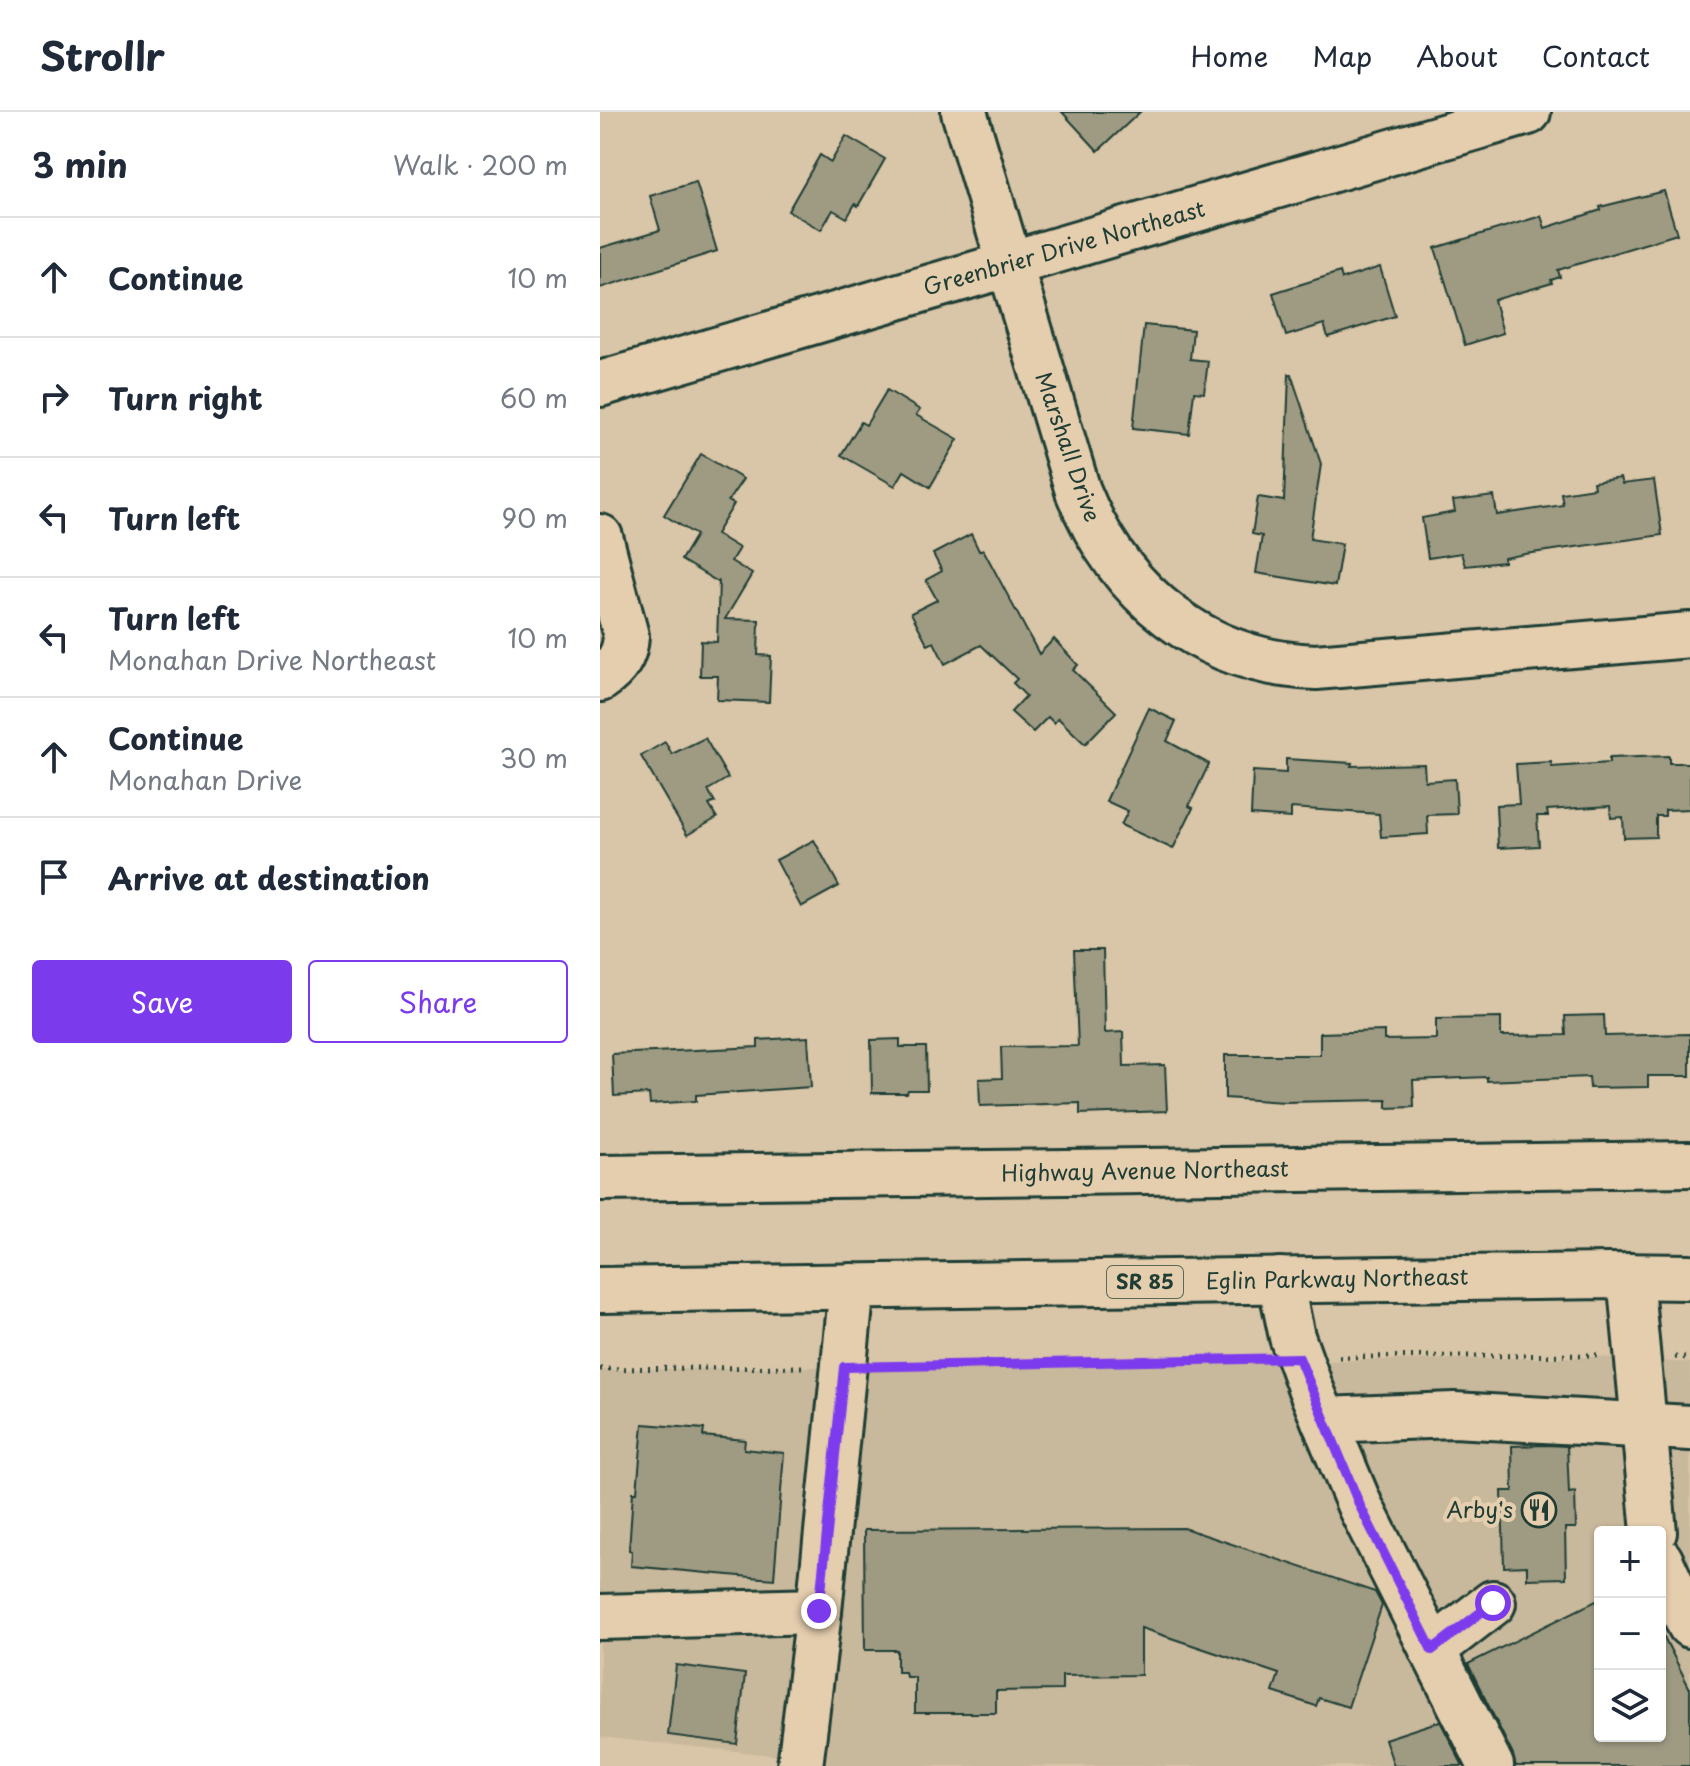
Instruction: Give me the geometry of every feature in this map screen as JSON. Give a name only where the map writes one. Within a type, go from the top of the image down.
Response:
[{"type":"main road","name":"Marshall Drive","points":[[964,112],[1078,491],[1090,520],[1110,554],[1140,591],[1183,626],[1239,654],[1289,666],[1316,667],[1690,635]]},
{"type":"main road","name":"Greenbrier Drive Northeast","points":[[600,384],[1528,112]]},
{"type":"main road","points":[[600,537],[626,636],[625,649],[614,670],[600,679]]},
{"type":"main road","name":"Highway Avenue Northeast","points":[[600,1178],[1690,1164]]},
{"type":"main road","points":[[1630,1276],[1653,1526]]},
{"type":"main road","name":"Eglin Parkway Northeast","points":[[600,1290],[1690,1277]]},
{"type":"main road","points":[[1280,1280],[1299,1358],[1360,1506],[1491,1766]]},
{"type":"main road","points":[[800,1766],[852,1286]]},
{"type":"main road","points":[[1324,1420],[1454,1415],[1690,1428]]},
{"type":"main road","points":[[1666,1573],[1690,1625]]},
{"type":"main road","points":[[1432,1650],[1493,1603]]},
{"type":"main road","points":[[600,1617],[819,1611]]},
{"type":"path","points":[[600,1369],[1299,1358],[1637,1355],[1690,1358]]},
{"type":"shaded area","points":[[1601,1357],[1690,1363],[1690,1766],[819,1766],[863,1367]]},
{"type":"shaded area","points":[[824,1367],[782,1756],[600,1737],[600,1370]]},
{"type":"building","points":[[1062,112],[1140,112],[1098,151]]},
{"type":"building","points":[[846,136],[885,159],[858,206],[855,204],[847,218],[833,210],[821,230],[788,211],[820,155],[831,162]]},
{"type":"building","points":[[696,182],[717,251],[600,288],[600,248],[660,230],[650,196]]},
{"type":"building","points":[[1664,191],[1677,234],[1558,270],[1560,277],[1551,280],[1552,283],[1494,300],[1503,333],[1465,345],[1435,248],[1541,216],[1545,228],[1601,210],[1600,207]]},
{"type":"building","points":[[1380,267],[1395,316],[1328,337],[1324,324],[1286,336],[1273,293],[1340,272],[1342,279]]},
{"type":"building","points":[[1144,325],[1193,330],[1190,359],[1208,361],[1204,393],[1194,392],[1189,434],[1133,428]]},
{"type":"building","points":[[1289,374],[1321,464],[1310,539],[1342,544],[1335,586],[1256,573],[1262,536],[1252,534],[1258,497],[1284,501]]},
{"type":"building","points":[[887,390],[920,410],[916,415],[958,439],[930,487],[904,471],[895,486],[841,455],[861,422],[866,425]]},
{"type":"building","points":[[701,454],[743,479],[728,501],[734,504],[716,534],[739,548],[731,561],[752,574],[725,619],[759,620],[758,655],[771,656],[769,702],[717,700],[718,676],[700,676],[701,641],[717,642],[719,580],[681,560],[696,535],[664,515]]},
{"type":"building","points":[[1620,478],[1622,484],[1654,480],[1662,535],[1525,554],[1504,558],[1504,562],[1465,566],[1461,553],[1428,558],[1422,518],[1455,512],[1453,501],[1494,496],[1497,515],[1563,505],[1561,493],[1594,488],[1593,482]]},
{"type":"building","points":[[971,534],[979,551],[983,549],[1039,654],[1054,639],[1078,665],[1073,670],[1116,712],[1085,744],[1058,718],[1054,723],[1048,717],[1033,732],[1011,712],[1026,696],[1013,683],[1017,679],[981,645],[945,664],[934,642],[928,645],[911,613],[937,600],[926,580],[942,571],[933,554]]},
{"type":"building","points":[[1149,708],[1176,721],[1167,741],[1209,764],[1189,806],[1193,808],[1173,849],[1121,825],[1128,811],[1106,801]]},
{"type":"building","points":[[705,738],[728,778],[708,790],[715,802],[709,805],[717,818],[687,835],[641,756],[665,742],[672,754]]},
{"type":"building","points":[[1669,756],[1669,763],[1690,763],[1690,809],[1665,810],[1665,816],[1656,816],[1656,837],[1624,838],[1623,817],[1611,818],[1610,806],[1547,810],[1548,816],[1537,816],[1539,846],[1498,848],[1496,805],[1519,804],[1516,764],[1551,762],[1552,767],[1609,763],[1609,758]]},
{"type":"building","points":[[1286,759],[1352,763],[1351,766],[1424,764],[1425,781],[1455,779],[1457,814],[1427,815],[1428,834],[1381,837],[1379,814],[1291,808],[1291,818],[1251,815],[1253,771],[1286,773]]},
{"type":"building","points":[[814,840],[839,886],[801,907],[776,860]]},
{"type":"building","points":[[1074,950],[1103,950],[1105,1033],[1123,1032],[1124,1066],[1165,1065],[1167,1111],[1080,1114],[1080,1103],[980,1106],[979,1079],[1002,1078],[1001,1047],[1078,1046]]},
{"type":"building","points":[[1604,1015],[1605,1036],[1690,1034],[1690,1076],[1648,1076],[1648,1087],[1590,1088],[1589,1077],[1413,1080],[1414,1107],[1387,1108],[1387,1100],[1285,1102],[1225,1098],[1225,1055],[1320,1055],[1320,1033],[1384,1031],[1384,1040],[1436,1039],[1436,1019],[1501,1018],[1501,1036],[1566,1035],[1565,1016]]},
{"type":"building","points":[[808,1037],[811,1087],[696,1095],[696,1101],[650,1104],[649,1094],[614,1096],[612,1054],[758,1047],[758,1040]]},
{"type":"building","points":[[900,1039],[900,1047],[926,1047],[927,1090],[872,1093],[871,1040]]},
{"type":"building","points":[[643,1424],[704,1429],[703,1436],[745,1440],[744,1449],[784,1453],[774,1579],[631,1566],[632,1551],[629,1550],[633,1492],[637,1492]]},
{"type":"building","name":"Arby's","points":[[1512,1446],[1567,1446],[1569,1493],[1575,1492],[1576,1528],[1565,1528],[1566,1578],[1527,1579],[1527,1566],[1504,1567],[1502,1491],[1513,1491]]},
{"type":"building","points":[[1184,1528],[1375,1592],[1382,1605],[1348,1707],[1319,1698],[1316,1706],[1273,1692],[1279,1674],[1141,1628],[1141,1675],[1062,1676],[1062,1690],[996,1691],[996,1713],[915,1713],[915,1677],[906,1677],[905,1672],[897,1672],[897,1650],[865,1650],[864,1530]]},
{"type":"building","points":[[1594,1602],[1594,1742],[1666,1742],[1666,1641],[1690,1689],[1690,1766],[1516,1766],[1468,1664]]},
{"type":"building","points":[[676,1665],[745,1674],[737,1744],[668,1735]]},
{"type":"building","points":[[1440,1721],[1463,1766],[1394,1766],[1385,1739]]},
{"type":"place","name":"Arby's","points":[[1539,1510]]},
{"type":"route","points":[[819,1611],[844,1367],[1299,1358],[1360,1506],[1432,1650],[1493,1603]]}]
